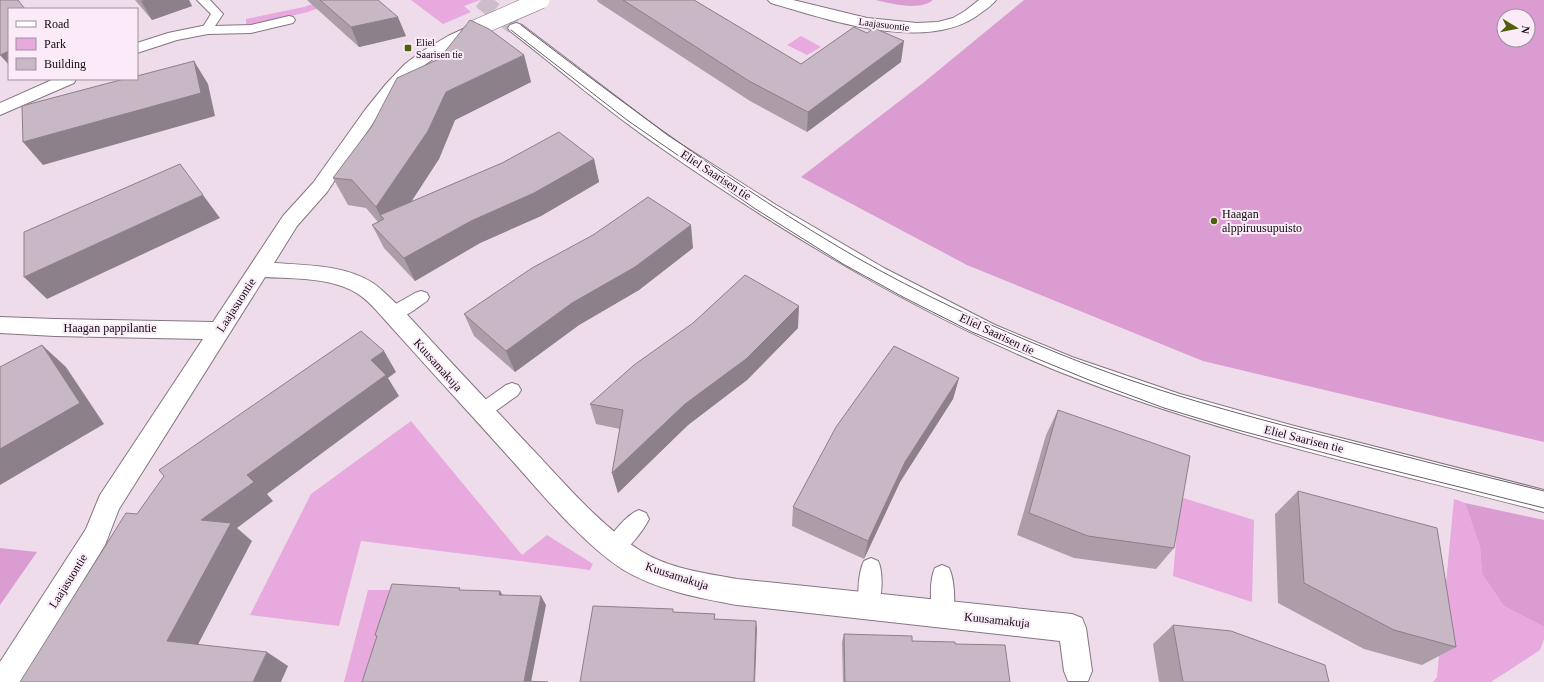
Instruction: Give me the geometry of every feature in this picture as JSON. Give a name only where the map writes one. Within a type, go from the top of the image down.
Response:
[{"type":"street","name":"Laajasuontie","points":[[4,682],[96,536],[110,502],[290,221],[324,183],[381,99],[404,74],[420,60],[444,44],[541,0]]},
{"type":"street","name":"Laajasuontie","points":[[776,0],[841,18],[878,24],[926,27],[944,26],[959,21],[988,0]]},
{"type":"street","name":"Eliel Saarisen tie","points":[[516,28],[660,138],[801,231],[908,292],[976,325],[1027,348],[1092,374],[1167,400],[1235,421],[1544,501]]},
{"type":"street","points":[[138,48],[174,36],[207,30]]},
{"type":"street","points":[[0,110],[66,80]]},
{"type":"street","name":"Kuusamakuja","points":[[259,270],[333,276],[352,281],[367,289],[392,314],[566,503],[614,548],[633,561],[657,572],[693,584],[737,592],[1072,628],[1078,671]]},
{"type":"street","name":"Haagan pappilantie","points":[[0,325],[35,328],[161,328],[219,331]]},
{"type":"lane","points":[[203,0],[217,14],[207,30]]},
{"type":"lane","points":[[207,30],[251,29],[289,20]]},
{"type":"lane","points":[[392,314],[421,296]]},
{"type":"lane","points":[[481,412],[512,390]]},
{"type":"lane","points":[[614,548],[639,519]]},
{"type":"lane","points":[[869,606],[871,568]]},
{"type":"lane","points":[[942,575],[943,614]]},
{"type":"green space","points":[[324,0],[340,0],[308,12],[246,26],[246,19],[304,7]]},
{"type":"green space","points":[[411,0],[480,0],[464,6],[471,12],[443,24]]},
{"type":"green space","points":[[801,36],[821,47],[807,55],[787,45]]},
{"type":"green space","points":[[411,421],[522,555],[547,535],[593,564],[590,570],[361,541],[339,626],[250,615],[311,494]]},
{"type":"green space","points":[[1180,497],[1254,520],[1252,602],[1173,576]]},
{"type":"green space","points":[[1454,499],[1465,503],[1480,547],[1482,574],[1504,606],[1544,627],[1544,639],[1540,650],[1491,682],[1433,682],[1437,677]]},
{"type":"green space","points":[[368,590],[401,590],[373,682],[344,682]]},
{"type":"shaded area","points":[[876,0],[933,0],[921,5],[906,6]]},
{"type":"shaded area","name":"Haagan alppiruusupuisto","points":[[1024,0],[1544,0],[1544,442],[1203,361],[967,265],[801,177],[923,83]]},
{"type":"shaded area","points":[[1465,503],[1544,520],[1544,627],[1504,606],[1482,574],[1480,547]]},
{"type":"shaded area","points":[[0,548],[37,552],[0,605]]},
{"type":"building","points":[[0,0],[18,0],[24,8],[8,8],[8,51],[0,55]]},
{"type":"building","points":[[320,0],[378,0],[398,17],[351,27]]},
{"type":"building","points":[[623,0],[694,0],[801,64],[854,27],[867,33],[874,28],[904,41],[808,112],[749,81]]},
{"type":"building","points":[[470,20],[489,29],[524,55],[446,92],[428,131],[376,207],[352,180],[333,178],[372,126],[397,78],[439,59]]},
{"type":"building","points":[[194,61],[201,93],[23,142],[22,106],[120,80],[138,80],[138,76]]},
{"type":"building","points":[[559,132],[594,159],[534,193],[471,221],[404,258],[372,225],[384,219],[380,215],[502,163]]},
{"type":"building","points":[[180,164],[203,195],[24,277],[24,232]]},
{"type":"building","points":[[648,197],[691,225],[635,267],[572,303],[506,351],[464,314],[532,268],[593,235]]},
{"type":"building","points":[[745,275],[799,306],[746,359],[685,404],[612,473],[623,410],[590,404],[634,365],[693,323]]},
{"type":"building","points":[[361,331],[384,351],[371,360],[386,375],[247,475],[254,482],[201,520],[231,523],[167,641],[267,652],[253,682],[20,682],[126,513],[137,514],[164,476],[159,470]]},
{"type":"building","points":[[42,345],[80,403],[0,449],[0,367]]},
{"type":"building","points":[[894,346],[959,378],[905,462],[868,541],[793,507],[836,427]]},
{"type":"building","points":[[1058,410],[1190,456],[1174,548],[1088,536],[1029,513]]},
{"type":"building","points":[[1298,491],[1437,528],[1456,647],[1394,630],[1304,583]]},
{"type":"building","points":[[392,584],[460,588],[459,590],[500,591],[499,595],[541,596],[524,681],[548,682],[362,682],[377,636],[375,635]]},
{"type":"building","points":[[593,606],[673,609],[673,612],[715,614],[714,619],[756,621],[754,682],[580,682]]},
{"type":"building","points":[[1173,625],[1231,631],[1325,665],[1329,682],[1183,682]]},
{"type":"building","points":[[844,634],[912,636],[912,641],[1005,645],[1010,682],[845,682]]},
{"type":"tunnel","points":[[481,0],[516,28]]},
{"type":"tram line","points":[[521,25],[684,146],[768,203],[810,230],[879,270],[981,321],[1094,367],[1195,401],[1438,465],[1544,491]]},
{"type":"tram line","points":[[511,30],[627,120],[754,208],[843,264],[903,297],[972,332],[1089,380],[1164,408],[1234,429],[1355,461],[1544,508]]},
{"type":"place","name":"Eliel Saarisen tie","points":[[408,48]]},
{"type":"place","name":"Haagan alppiruusupuisto","points":[[1214,221]]}]
